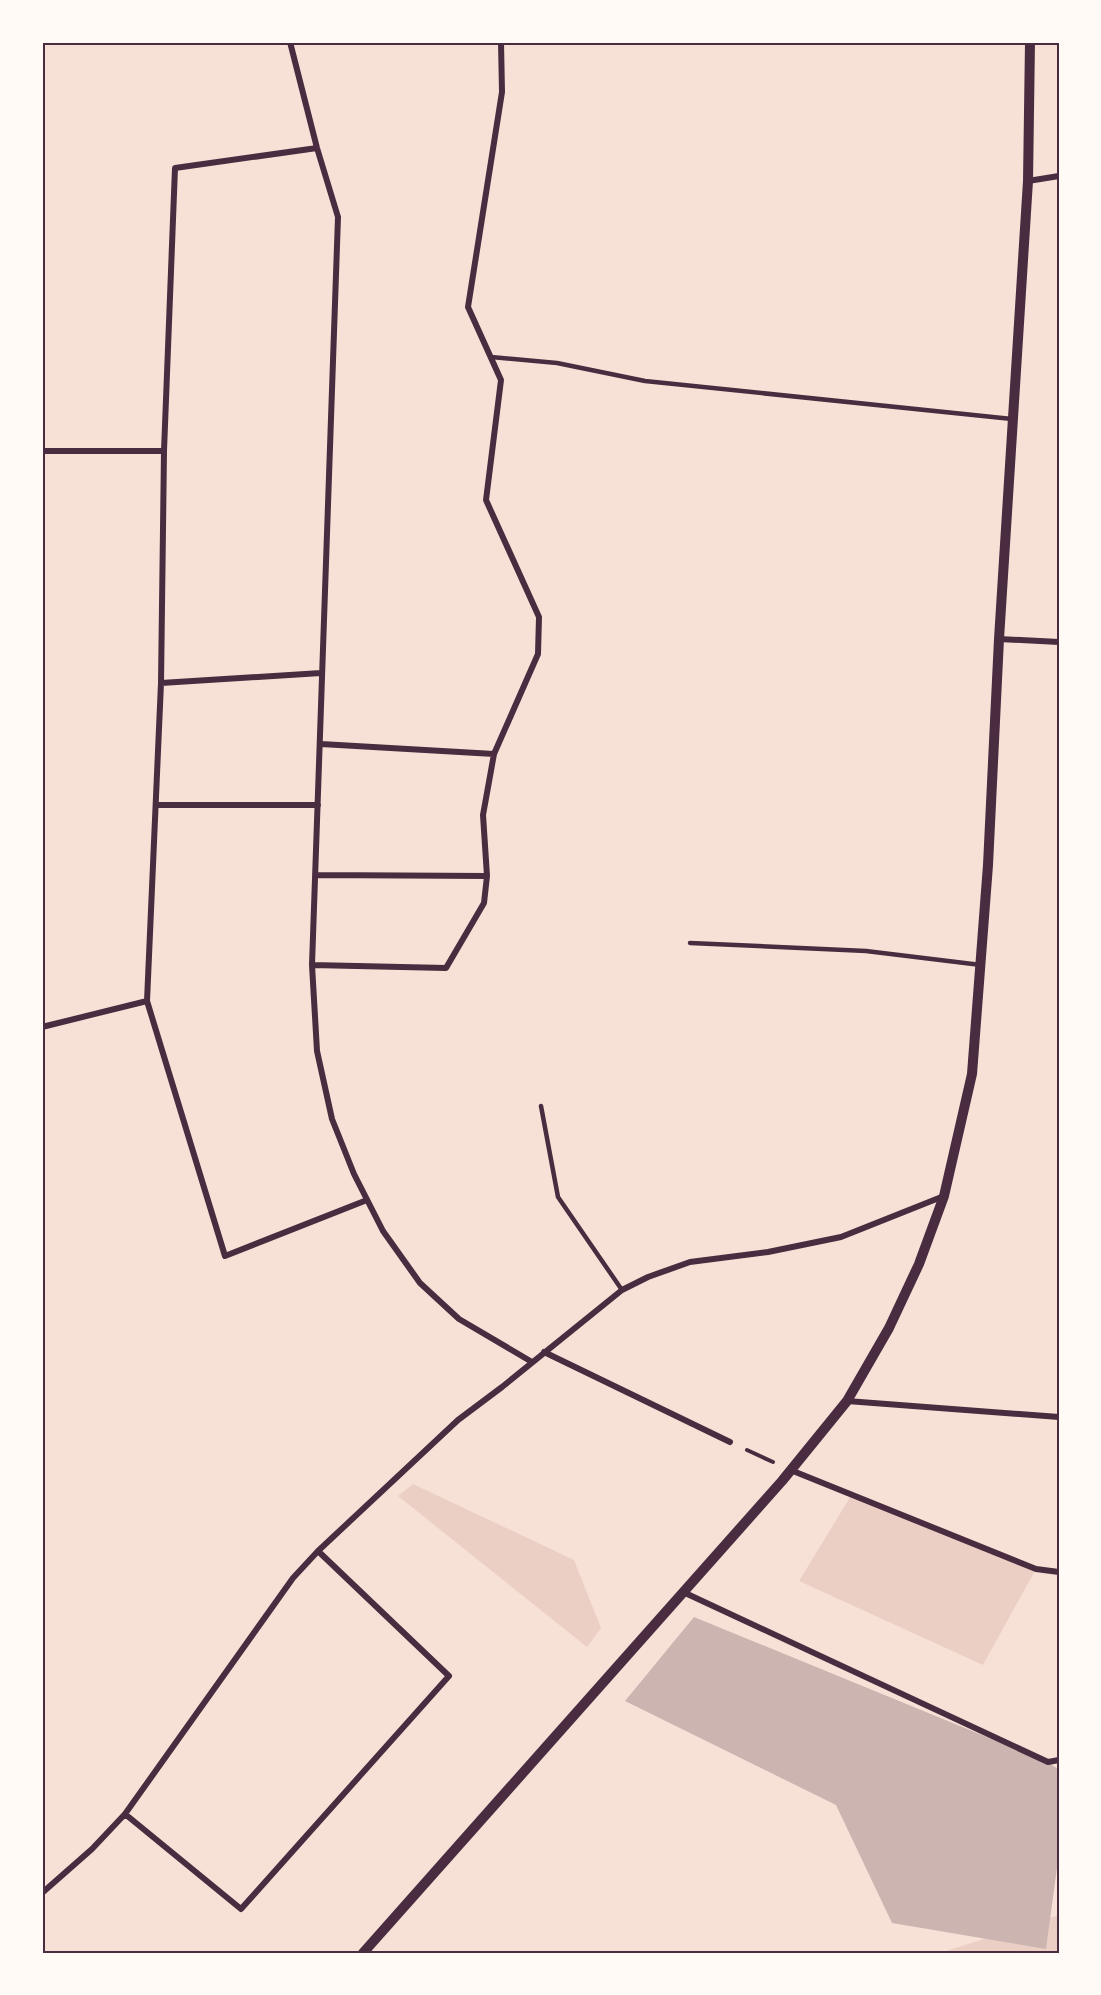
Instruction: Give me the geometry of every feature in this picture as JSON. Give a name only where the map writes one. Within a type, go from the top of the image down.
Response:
[{"type":"street","points":[[290,42],[317,148],[338,217],[312,965],[317,1051],[332,1119],[354,1174],[383,1231],[420,1283],[459,1319],[532,1362]]},
{"type":"street","points":[[312,965],[446,968],[484,903],[487,876],[483,815],[494,754],[538,654],[539,616],[486,500],[501,380],[468,307],[502,92],[501,42]]},
{"type":"street","points":[[363,1953],[782,1481],[847,1401],[889,1328],[919,1264],[944,1196],[972,1074],[981,965],[1028,181],[1030,42]]},
{"type":"street","points":[[317,148],[175,168],[164,451],[162,683],[147,1001],[225,1256],[367,1200]]},
{"type":"street","points":[[1028,181],[1059,176]]},
{"type":"street","points":[[42,452],[164,451]]},
{"type":"street","points":[[999,639],[1059,642]]},
{"type":"street","points":[[162,683],[321,673]]},
{"type":"street","points":[[321,744],[494,754]]},
{"type":"street","points":[[156,805],[318,805]]},
{"type":"street","points":[[316,876],[487,876]]},
{"type":"street","points":[[42,1027],[147,1001]]},
{"type":"street","points":[[42,1893],[92,1849],[125,1814],[293,1578],[318,1551],[458,1420],[622,1290],[648,1277],[690,1262],[768,1252],[841,1236],[944,1196]]},
{"type":"street","points":[[544,1352],[730,1442]]},
{"type":"street","points":[[847,1401],[1059,1418]]},
{"type":"street","points":[[793,1471],[1036,1569],[1059,1572]]},
{"type":"street","points":[[125,1814],[241,1909],[449,1676],[318,1551]]},
{"type":"street","points":[[683,1592],[1047,1762],[1059,1760]]},
{"type":"lane","points":[[491,357],[557,363],[645,381],[1012,419]]},
{"type":"lane","points":[[690,943],[866,951],[981,965]]},
{"type":"lane","points":[[541,1106],[558,1197],[622,1290]]},
{"type":"path","points":[[730,1442],[793,1471]]},
{"type":"shaded area","points":[[413,1484],[574,1560],[601,1628],[587,1647],[398,1496]]},
{"type":"shaded area","points":[[852,1494],[1036,1569],[983,1665],[799,1581]]},
{"type":"shaded area","points":[[1059,1915],[1059,1953],[940,1953]]},
{"type":"building","points":[[694,1617],[1048,1762],[1059,1770],[1059,1853],[1046,1949],[892,1923],[836,1805],[625,1701]]}]
